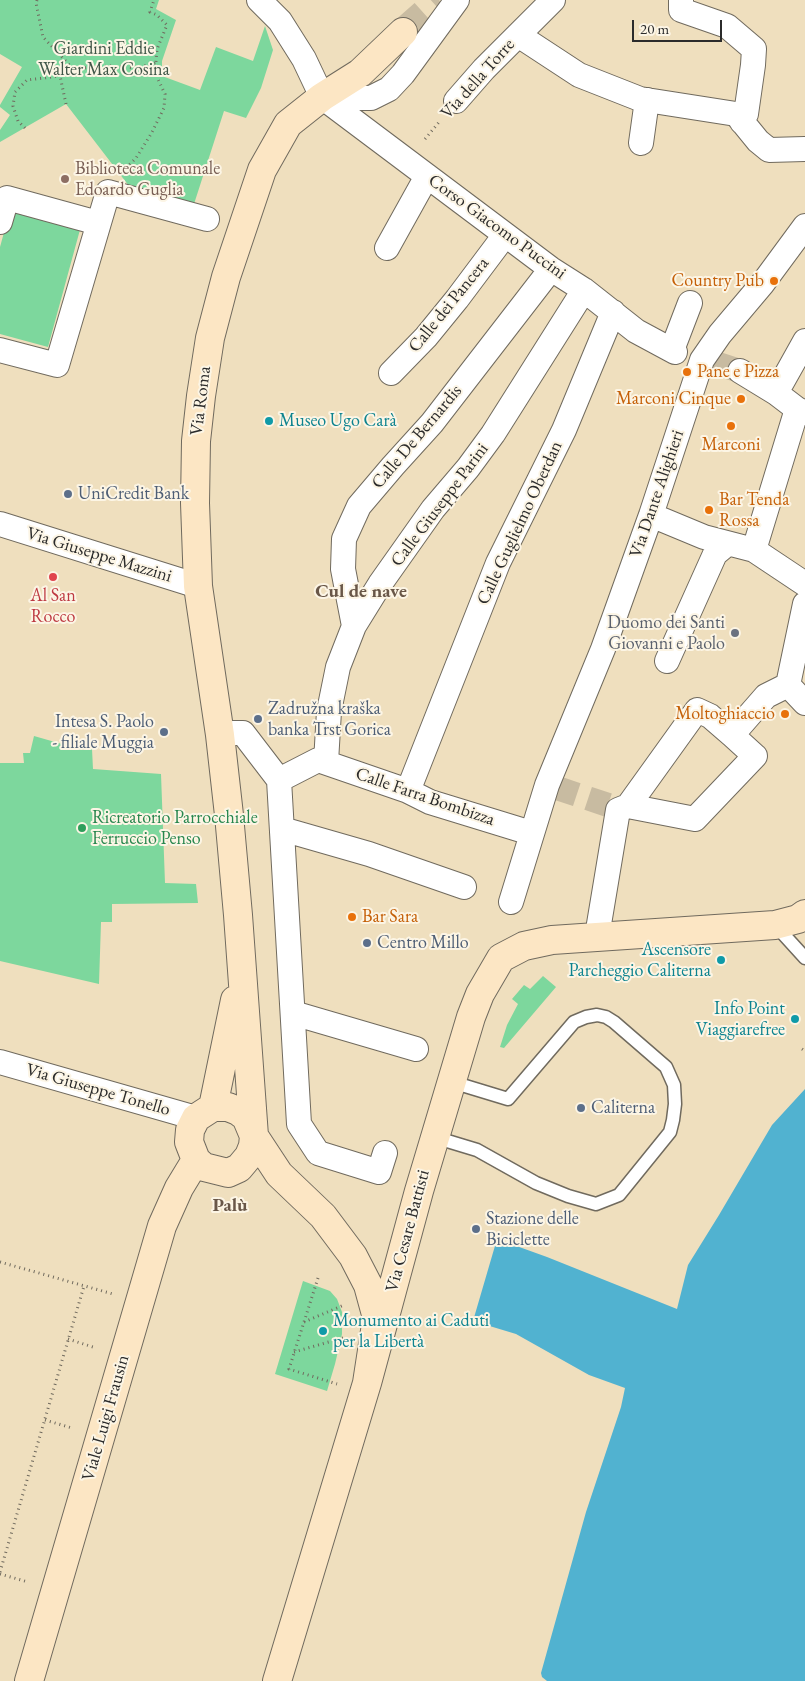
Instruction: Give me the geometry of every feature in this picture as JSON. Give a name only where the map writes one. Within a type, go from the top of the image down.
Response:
[{"type":"main road","name":"Via Roma","points":[[254,1136],[230,824],[227,734],[198,586],[195,503],[196,441],[201,396],[210,338],[226,277],[262,170],[288,124],[322,97],[360,73],[403,32]]},
{"type":"main road","points":[[775,926],[798,919],[805,914]]},
{"type":"main road","name":"Via Cesare Battisti","points":[[277,1681],[367,1382],[434,1137],[470,1018],[480,994],[501,958],[524,946],[552,940],[775,926]]},
{"type":"main road","points":[[242,969],[204,1113],[190,1130],[189,1142],[196,1160],[204,1167],[228,1173],[239,1168],[250,1156],[254,1136]]},
{"type":"main road","points":[[204,1113],[228,1107],[246,1117],[254,1136],[279,1174],[323,1216],[353,1256],[368,1285],[376,1318],[367,1382]]},
{"type":"main road","name":"Viale Luigi Frausin","points":[[29,1681],[162,1226],[179,1188],[196,1160]]},
{"type":"street","points":[[261,2],[280,21],[304,59],[322,97],[371,98],[390,89],[458,0]]},
{"type":"street","name":"Via della Torre","points":[[456,101],[484,68],[553,0]]},
{"type":"street","points":[[681,0],[681,10],[727,26],[754,49],[746,114],[742,122]]},
{"type":"street","points":[[518,35],[579,75],[640,99],[736,114],[769,150],[805,149]]},
{"type":"street","name":"Corso Giacomo Puccini","points":[[322,97],[551,269],[584,290],[636,331],[691,357]]},
{"type":"street","points":[[641,144],[647,100]]},
{"type":"street","points":[[387,248],[428,176]]},
{"type":"street","points":[[0,350],[57,365],[108,192],[207,219]]},
{"type":"street","points":[[0,222],[7,198],[98,223]]},
{"type":"street","name":"Via Dante Alighieri","points":[[511,902],[532,833],[604,649],[651,515],[691,357],[805,226]]},
{"type":"street","name":"Calle dei Pancera","points":[[391,373],[426,337],[505,235]]},
{"type":"street","name":"Calle De Bernardis","points":[[354,626],[342,569],[344,539],[359,506],[432,423],[551,269]]},
{"type":"street","name":"Calle Giuseppe Parini","points":[[322,761],[338,667],[354,626],[380,584],[433,509],[468,468],[493,434],[584,290]]},
{"type":"street","points":[[690,304],[691,357]]},
{"type":"street","name":"Calle Guglielmo Oberdan","points":[[408,791],[498,563],[564,430],[613,312]]},
{"type":"street","points":[[776,393],[805,341]]},
{"type":"street","points":[[740,371],[801,411],[754,550]]},
{"type":"street","points":[[651,515],[715,545],[754,550],[805,584]]},
{"type":"street","name":"Via Giuseppe Mazzini","points":[[0,524],[198,586]]},
{"type":"street","points":[[667,661],[715,545]]},
{"type":"street","points":[[788,685],[805,604]]},
{"type":"street","points":[[732,735],[766,696],[788,685]]},
{"type":"street","points":[[788,685],[805,703]]},
{"type":"street","points":[[599,924],[618,807],[697,710],[710,716],[755,756],[696,819],[618,807]]},
{"type":"street","points":[[227,734],[243,733],[279,780],[299,1124],[318,1153],[379,1172],[385,1153]]},
{"type":"street","points":[[279,780],[322,761]]},
{"type":"street","name":"Calle Farra Bombizza","points":[[322,761],[408,791],[430,802],[532,833]]},
{"type":"street","points":[[282,829],[369,854],[464,887]]},
{"type":"street","points":[[293,1013],[416,1049]]},
{"type":"street","name":"Via Giuseppe Tonello","points":[[0,1062],[204,1113]]},
{"type":"lane","points":[[775,926],[805,958]]},
{"type":"lane","points":[[434,1137],[477,1150],[536,1183],[596,1204],[619,1195],[670,1132],[673,1120],[675,1104],[674,1085],[666,1067],[614,1022],[597,1014],[574,1022],[508,1098],[452,1082]]},
{"type":"path","points":[[37,0],[43,37],[75,71]]},
{"type":"path","points":[[124,170],[136,158],[164,108],[165,94],[155,73],[157,49],[167,25],[157,15],[150,12],[154,0]]},
{"type":"path","points":[[25,128],[18,120],[12,106],[15,92],[27,80],[60,76],[84,68],[110,66],[135,68],[156,63]]},
{"type":"path","points":[[60,76],[66,104]]},
{"type":"path","name":"Via della Torre","points":[[407,161],[456,101]]},
{"type":"path","points":[[0,1262],[119,1296]]},
{"type":"path","points":[[318,1278],[289,1369],[338,1385]]},
{"type":"path","points":[[33,1584],[0,1573],[84,1286]]},
{"type":"path","points":[[303,1323],[350,1302]]},
{"type":"path","points":[[294,1352],[351,1335]]},
{"type":"path","points":[[68,1339],[102,1350]]},
{"type":"path","points":[[44,1420],[79,1430]]},
{"type":"green space","name":"Giardini Eddie Walter Max Cosina","points":[[0,0],[159,0],[156,9],[176,20],[162,61],[162,76],[200,90],[216,47],[253,61],[265,26],[273,50],[261,88],[246,118],[224,111],[194,204],[129,186],[66,104],[0,142],[0,130],[10,115],[0,105],[22,67],[0,54]]},
{"type":"green space","points":[[11,207],[81,226],[48,347],[0,334],[0,247]]},
{"type":"green space","name":"Ricreatorio Parrocchiale Ferruccio Penso","points":[[34,736],[83,750],[92,749],[93,769],[161,774],[165,883],[196,884],[198,903],[112,904],[112,922],[101,922],[99,984],[0,961],[0,763],[24,763],[23,753],[30,753]]},
{"type":"green space","points":[[543,976],[556,987],[504,1048],[500,1047],[507,1025],[518,1004],[512,999],[524,985],[530,989]]},
{"type":"green space","points":[[303,1281],[330,1291],[337,1299],[342,1312],[342,1334],[327,1391],[275,1374]]},
{"type":"water","points":[[805,1089],[805,1681],[547,1681],[542,1677],[541,1673],[586,1512],[621,1407],[625,1388],[589,1375],[516,1334],[473,1321],[497,1239],[677,1309],[688,1265],[772,1125]]},
{"type":"tunnel","points":[[403,32],[439,0]]},
{"type":"tunnel","points":[[712,362],[740,371]]},
{"type":"tunnel","points":[[554,787],[608,805]]},
{"type":"place","name":"Biblioteca Comunale Edoardo Guglia","points":[[65,179]]},
{"type":"place","name":"Country Pub","points":[[774,281]]},
{"type":"place","name":"Pane e Pizza","points":[[687,372]]},
{"type":"place","name":"Marconi Cinque","points":[[741,399]]},
{"type":"place","name":"Museo Ugo Carà","points":[[269,421]]},
{"type":"place","name":"Marconi","points":[[731,426]]},
{"type":"place","name":"UniCredit Bank","points":[[68,494]]},
{"type":"place","name":"Bar Tenda Rossa","points":[[709,510]]},
{"type":"place","name":"Al San Rocco","points":[[53,577]]},
{"type":"place","name":"Duomo dei Santi Giovanni e Paolo","points":[[735,633]]},
{"type":"place","name":"Moltoghiaccio","points":[[785,714]]},
{"type":"place","name":"Zadružna kraška banka Trst Gorica","points":[[258,719]]},
{"type":"place","name":"Intesa S. Paolo - filiale Muggia","points":[[164,732]]},
{"type":"place","name":"Ricreatorio Parrocchiale Ferruccio Penso","points":[[82,828]]},
{"type":"place","name":"Bar Sara","points":[[352,917]]},
{"type":"place","name":"Centro Millo","points":[[367,943]]},
{"type":"place","name":"Ascensore Parcheggio Caliterna","points":[[721,960]]},
{"type":"place","name":"Info Point Viaggiarefree","points":[[795,1019]]},
{"type":"place","name":"Caliterna","points":[[581,1108]]},
{"type":"place","name":"Stazione delle Biciclette","points":[[476,1229]]},
{"type":"place","name":"Monumento ai Caduti per la Libertà","points":[[323,1331]]},
{"type":"district","name":"Cul de nave","points":[[361,592]]},
{"type":"district","name":"Palù","points":[[230,1206]]}]
